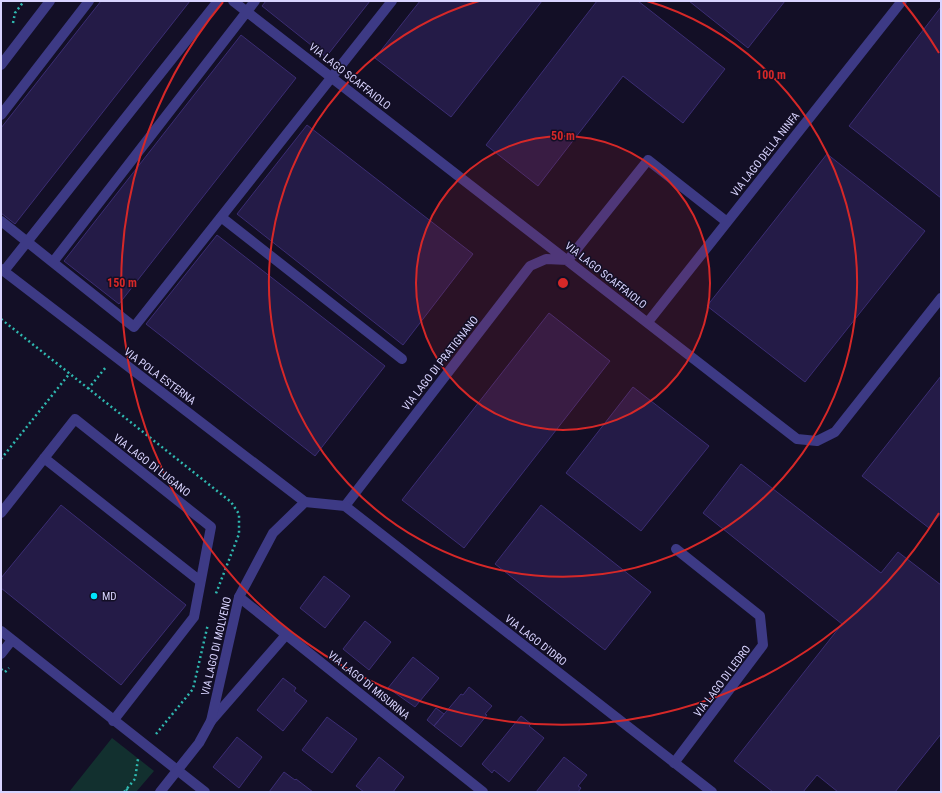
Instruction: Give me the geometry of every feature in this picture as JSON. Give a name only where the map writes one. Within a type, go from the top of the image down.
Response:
[{"type":"street","points":[[1,65],[50,1]]},
{"type":"street","points":[[1,115],[89,1]]},
{"type":"street","points":[[2,270],[27,242],[218,1]]},
{"type":"street","name":"VIA LAGO SCAFFAIOLO","points":[[233,1],[797,438],[817,441],[835,432],[941,298]]},
{"type":"street","points":[[53,262],[255,1]]},
{"type":"street","points":[[1,221],[134,327],[392,1]]},
{"type":"street","name":"VIA LAGO DELLA NINFA","points":[[648,322],[902,1]]},
{"type":"street","points":[[568,260],[648,160],[727,222]]},
{"type":"street","points":[[221,217],[402,359]]},
{"type":"street","name":"VIA LAGO DI PRATIGNANO","points":[[345,506],[530,266],[546,259],[568,260]]},
{"type":"street","name":"VIA POLA ESTERNA","points":[[2,270],[305,502]]},
{"type":"street","name":"VIA LAGO DI LUGANO","points":[[1,513],[75,419],[211,527],[194,617],[113,721]]},
{"type":"street","points":[[44,458],[200,581]]},
{"type":"street","points":[[305,502],[345,506]]},
{"type":"street","name":"VIA LAGO DI MOLVENO","points":[[160,792],[199,743],[211,721],[239,597],[273,533],[305,502]]},
{"type":"street","name":"VIA LAGO D'IDRO","points":[[345,506],[712,792]]},
{"type":"street","name":"VIA LAGO DI LEDRO","points":[[674,763],[763,645],[760,616],[676,549]]},
{"type":"street","name":"VIA LAGO DI MISURINA","points":[[239,597],[484,792]]},
{"type":"street","points":[[1,631],[113,721],[205,792]]},
{"type":"street","points":[[211,721],[286,635]]},
{"type":"street","points":[[1,654],[12,640]]},
{"type":"path","points":[[88,388],[115,356]]},
{"type":"path","points":[[1,458],[70,373]]},
{"type":"path","points":[[126,789],[130,792]]},
{"type":"green space","points":[[112,738],[154,771],[136,792],[69,792]]},
{"type":"building","points":[[101,1],[190,1],[15,224],[1,213],[1,128]]},
{"type":"building","points":[[266,1],[370,1],[326,57],[262,6]]},
{"type":"building","points":[[420,1],[542,1],[451,117],[375,58]]},
{"type":"building","points":[[597,1],[638,1],[725,69],[683,123],[623,76],[538,186],[486,145]]},
{"type":"building","points":[[689,1],[785,1],[748,48]]},
{"type":"building","points":[[941,7],[941,198],[849,126]]},
{"type":"building","points":[[241,35],[296,78],[119,304],[64,261]]},
{"type":"building","points":[[307,125],[473,254],[403,345],[237,214]]},
{"type":"building","points":[[827,154],[925,231],[805,382],[707,306]]},
{"type":"building","points":[[217,235],[385,366],[315,456],[146,324]]},
{"type":"building","points":[[549,313],[610,361],[464,548],[402,500]]},
{"type":"building","points":[[941,376],[941,513],[929,528],[862,476]]},
{"type":"building","points":[[633,387],[709,446],[641,531],[566,473]]},
{"type":"building","points":[[741,464],[881,573],[898,552],[941,585],[941,734],[895,792],[838,792],[817,775],[803,792],[773,792],[734,761],[842,624],[703,513]]},
{"type":"building","name":"MD","points":[[61,505],[186,605],[121,685],[1,588],[1,578]]},
{"type":"building","points":[[541,505],[651,592],[605,650],[495,564]]},
{"type":"building","points":[[324,576],[350,596],[325,628],[300,608]]},
{"type":"building","points":[[365,621],[391,642],[369,670],[343,649]]},
{"type":"building","points":[[413,657],[439,678],[415,707],[388,688]]},
{"type":"building","points":[[283,678],[296,688],[294,691],[307,701],[283,731],[257,710]]},
{"type":"building","points":[[469,687],[492,706],[485,714],[487,715],[461,747],[434,726],[461,694],[463,695]]},
{"type":"building","points":[[436,708],[444,714],[434,726],[427,720]]},
{"type":"building","points":[[521,716],[531,724],[529,726],[544,738],[509,782],[494,770],[492,773],[482,764]]},
{"type":"building","points":[[327,717],[357,739],[332,773],[302,750]]},
{"type":"building","points":[[237,737],[262,757],[239,788],[213,767]]},
{"type":"building","points":[[379,757],[404,777],[393,792],[364,792],[356,786]]},
{"type":"building","points":[[564,757],[587,775],[578,786],[581,788],[578,792],[536,792]]},
{"type":"building","points":[[284,772],[295,780],[296,779],[313,792],[269,792]]},
{"type":"place","name":"MD","points":[[94,596]]}]
